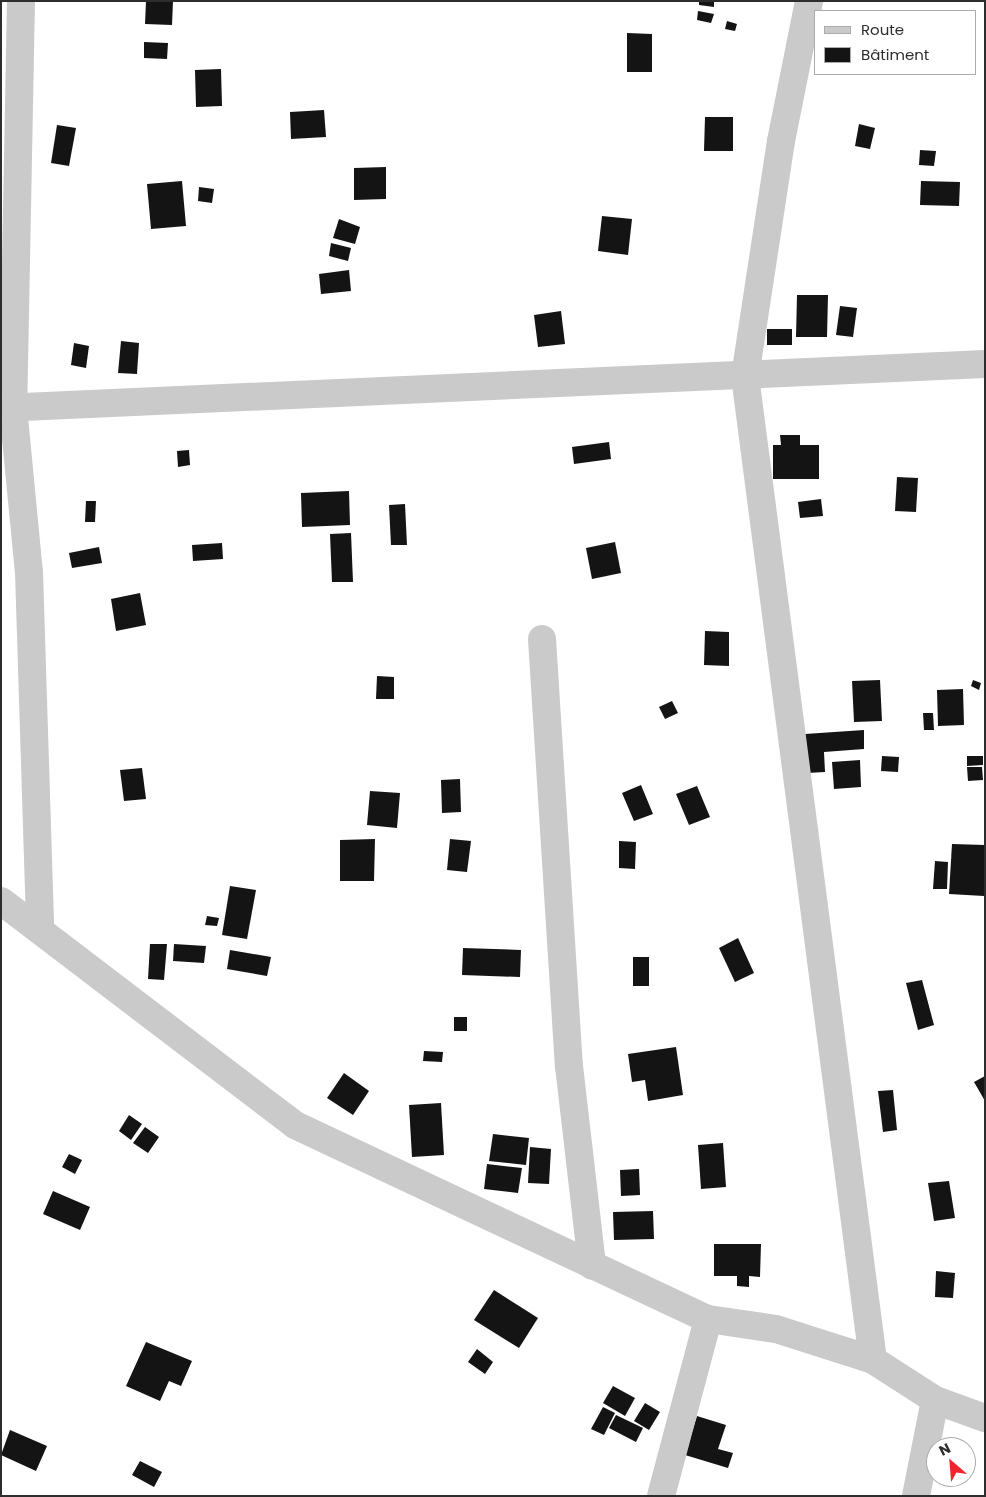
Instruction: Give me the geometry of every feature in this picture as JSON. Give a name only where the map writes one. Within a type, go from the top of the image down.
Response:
[{"type":"street","points":[[22,1],[7,407],[29,572],[40,928]]},
{"type":"street","points":[[809,1],[782,141],[745,376],[873,1360]]},
{"type":"street","points":[[7,407],[985,364]]},
{"type":"street","points":[[542,639],[569,1066],[592,1266]]},
{"type":"street","points":[[1,901],[40,928],[295,1124],[708,1320],[776,1329],[873,1360],[935,1400],[985,1418]]},
{"type":"street","points":[[661,1496],[708,1320]]},
{"type":"street","points":[[916,1496],[935,1400]]},
{"type":"building","points":[[146,1],[173,1],[172,25],[145,24]]},
{"type":"building","points":[[699,1],[714,1],[714,7],[699,5]]},
{"type":"building","points":[[698,11],[714,14],[711,23],[697,20]]},
{"type":"building","points":[[727,21],[737,24],[735,31],[725,29]]},
{"type":"building","points":[[627,33],[652,34],[652,72],[627,72]]},
{"type":"building","points":[[144,42],[168,43],[167,59],[144,58]]},
{"type":"building","points":[[221,69],[222,106],[196,107],[195,70]]},
{"type":"building","points":[[324,110],[326,137],[291,139],[290,112]]},
{"type":"building","points":[[705,117],[733,117],[733,151],[704,151]]},
{"type":"building","points":[[859,124],[875,128],[870,149],[855,146]]},
{"type":"building","points":[[57,125],[76,128],[69,166],[51,163]]},
{"type":"building","points":[[920,150],[936,151],[934,166],[919,165]]},
{"type":"building","points":[[386,167],[386,199],[354,200],[354,168]]},
{"type":"building","points":[[182,181],[186,226],[151,229],[147,184]]},
{"type":"building","points":[[921,181],[960,182],[959,206],[920,205]]},
{"type":"building","points":[[199,187],[214,189],[212,203],[198,201]]},
{"type":"building","points":[[602,216],[632,219],[628,255],[598,251]]},
{"type":"building","points":[[339,219],[360,227],[355,244],[333,238]]},
{"type":"building","points":[[331,243],[351,248],[348,261],[329,256]]},
{"type":"building","points":[[349,270],[351,291],[321,294],[319,274]]},
{"type":"building","points":[[797,295],[828,295],[827,337],[796,337]]},
{"type":"building","points":[[840,306],[857,308],[853,337],[836,335]]},
{"type":"building","points":[[561,311],[565,344],[538,347],[534,315]]},
{"type":"building","points":[[767,329],[792,329],[792,345],[767,345]]},
{"type":"building","points":[[121,341],[139,343],[137,374],[118,373]]},
{"type":"building","points":[[74,343],[89,346],[86,368],[71,365]]},
{"type":"building","points":[[780,435],[800,435],[800,445],[819,445],[819,479],[773,479],[773,445],[781,445]]},
{"type":"building","points":[[609,442],[611,459],[574,464],[572,447]]},
{"type":"building","points":[[189,450],[190,465],[178,467],[177,451]]},
{"type":"building","points":[[897,477],[918,478],[916,512],[895,511]]},
{"type":"building","points":[[349,491],[350,525],[302,527],[301,493]]},
{"type":"building","points":[[821,499],[823,516],[800,518],[798,502]]},
{"type":"building","points":[[86,501],[96,501],[95,522],[85,522]]},
{"type":"building","points":[[405,504],[407,545],[391,545],[389,505]]},
{"type":"building","points":[[351,533],[353,582],[332,582],[330,534]]},
{"type":"building","points":[[615,542],[621,573],[592,579],[586,548]]},
{"type":"building","points":[[222,543],[223,559],[193,561],[192,545]]},
{"type":"building","points":[[99,547],[102,563],[72,568],[69,553]]},
{"type":"building","points":[[140,593],[146,625],[116,631],[111,599]]},
{"type":"building","points":[[705,631],[729,632],[729,666],[704,665]]},
{"type":"building","points":[[377,676],[394,677],[394,699],[376,699]]},
{"type":"building","points":[[880,680],[882,721],[854,722],[852,681]]},
{"type":"building","points":[[973,680],[981,683],[979,690],[971,686]]},
{"type":"building","points":[[963,689],[964,725],[938,726],[937,690]]},
{"type":"building","points":[[672,701],[678,713],[665,719],[659,707]]},
{"type":"building","points":[[923,713],[933,713],[934,730],[924,730]]},
{"type":"building","points":[[864,730],[864,749],[824,752],[825,772],[807,773],[805,734]]},
{"type":"building","points":[[882,756],[899,757],[898,772],[881,771]]},
{"type":"building","points":[[967,756],[983,756],[983,765],[967,766]]},
{"type":"building","points":[[860,760],[861,787],[834,789],[832,762]]},
{"type":"building","points":[[967,767],[982,767],[983,780],[968,781]]},
{"type":"building","points":[[142,768],[146,799],[124,801],[120,770]]},
{"type":"building","points":[[460,779],[461,812],[442,813],[441,780]]},
{"type":"building","points":[[641,785],[653,814],[634,821],[622,793]]},
{"type":"building","points":[[697,786],[710,817],[689,825],[676,794]]},
{"type":"building","points":[[370,791],[400,793],[397,828],[367,825]]},
{"type":"building","points":[[375,839],[374,881],[340,881],[340,840]]},
{"type":"building","points":[[450,839],[471,841],[467,872],[447,870]]},
{"type":"building","points":[[619,841],[636,842],[635,869],[619,868]]},
{"type":"building","points":[[952,844],[985,845],[984,896],[949,894]]},
{"type":"building","points":[[935,861],[948,862],[947,889],[933,889]]},
{"type":"building","points":[[230,886],[256,890],[247,939],[222,935]]},
{"type":"building","points":[[207,916],[219,918],[217,926],[205,925]]},
{"type":"building","points":[[738,938],[754,973],[735,982],[719,948]]},
{"type":"building","points":[[150,944],[167,944],[164,980],[148,979]]},
{"type":"building","points":[[174,944],[206,946],[204,963],[173,961]]},
{"type":"building","points":[[463,948],[521,950],[520,977],[462,975]]},
{"type":"building","points":[[230,950],[271,957],[267,976],[227,969]]},
{"type":"building","points":[[633,957],[649,957],[649,986],[633,986]]},
{"type":"building","points":[[922,980],[934,1025],[918,1030],[906,983]]},
{"type":"building","points":[[454,1017],[467,1017],[467,1031],[454,1031]]},
{"type":"building","points":[[676,1047],[683,1095],[648,1101],[645,1080],[632,1082],[628,1054]]},
{"type":"building","points":[[424,1051],[443,1052],[442,1062],[423,1061]]},
{"type":"building","points":[[344,1073],[369,1091],[353,1115],[327,1098]]},
{"type":"building","points":[[985,1076],[985,1101],[974,1082]]},
{"type":"building","points":[[893,1090],[897,1130],[883,1132],[878,1091]]},
{"type":"building","points":[[441,1103],[444,1155],[412,1157],[409,1105]]},
{"type":"building","points":[[129,1115],[142,1124],[131,1140],[119,1131]]},
{"type":"building","points":[[145,1127],[159,1137],[148,1153],[133,1143]]},
{"type":"building","points":[[493,1134],[529,1138],[526,1165],[489,1161]]},
{"type":"building","points":[[723,1143],[726,1187],[701,1189],[698,1145]]},
{"type":"building","points":[[530,1147],[551,1149],[549,1184],[528,1183]]},
{"type":"building","points":[[69,1154],[82,1160],[75,1174],[62,1167]]},
{"type":"building","points":[[487,1164],[522,1168],[518,1193],[484,1189]]},
{"type":"building","points":[[639,1169],[640,1195],[621,1196],[620,1170]]},
{"type":"building","points":[[949,1181],[955,1218],[934,1221],[928,1183]]},
{"type":"building","points":[[53,1191],[90,1207],[80,1230],[43,1214]]},
{"type":"building","points":[[653,1211],[654,1239],[614,1240],[613,1212]]},
{"type":"building","points":[[714,1244],[761,1244],[760,1277],[749,1276],[749,1287],[737,1286],[737,1276],[714,1276]]},
{"type":"building","points":[[936,1271],[955,1273],[953,1298],[935,1297]]},
{"type":"building","points":[[494,1290],[538,1318],[519,1348],[474,1320]]},
{"type":"building","points":[[146,1342],[192,1361],[181,1386],[169,1381],[160,1401],[126,1386]]},
{"type":"building","points":[[477,1349],[493,1362],[485,1374],[468,1362]]},
{"type":"building","points":[[613,1386],[635,1398],[625,1416],[603,1403]]},
{"type":"building","points":[[645,1403],[660,1412],[649,1430],[634,1421]]},
{"type":"building","points":[[603,1407],[615,1413],[604,1435],[591,1429]]},
{"type":"building","points":[[616,1415],[643,1428],[636,1442],[609,1428]]},
{"type":"building","points":[[697,1416],[726,1425],[718,1449],[733,1453],[728,1468],[685,1455]]},
{"type":"building","points":[[10,1430],[47,1446],[36,1471],[1,1455]]},
{"type":"building","points":[[140,1461],[162,1472],[154,1487],[132,1475]]}]
